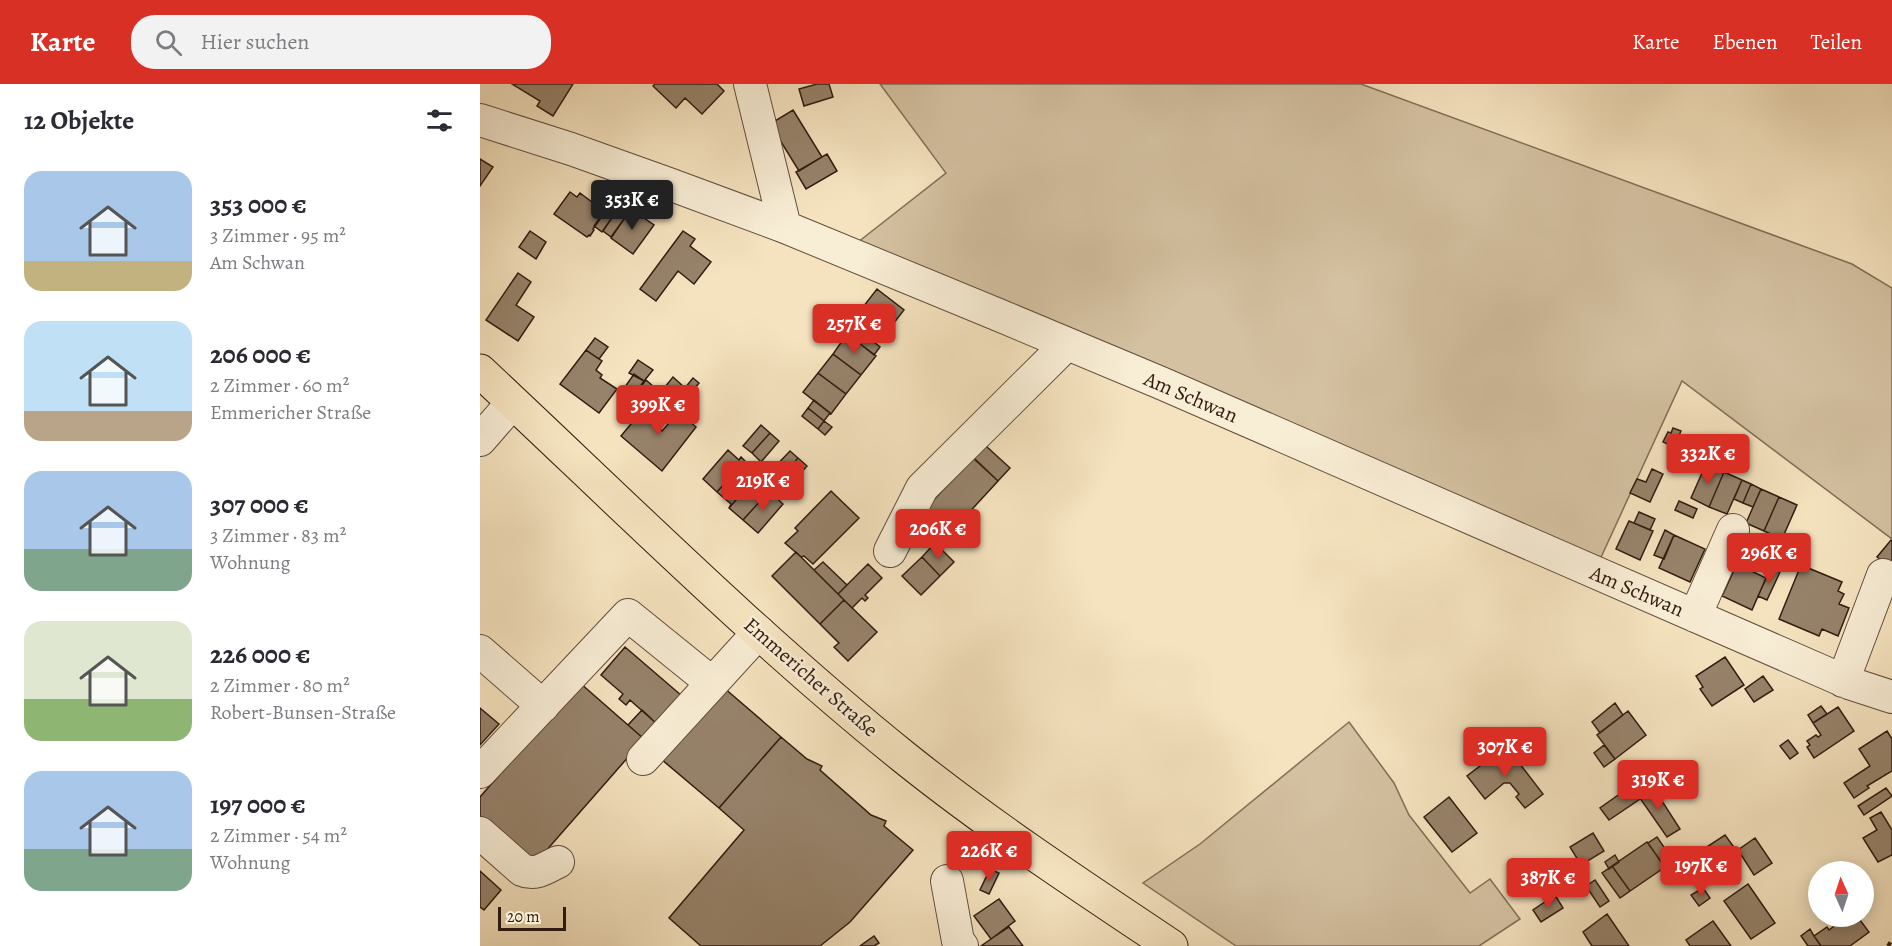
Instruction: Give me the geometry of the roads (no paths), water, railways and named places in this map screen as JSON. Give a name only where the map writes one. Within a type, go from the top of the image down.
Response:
[{"type":"main road","name":"Emmericher Straße","points":[[480,371],[817,685],[906,759],[997,829],[1171,946]]},
{"type":"street","points":[[750,84],[785,227]]},
{"type":"street","name":"Am Schwan","points":[[480,120],[593,157],[785,227],[1067,344],[1843,681],[1892,697]]},
{"type":"street","points":[[890,551],[921,488],[1067,344]]},
{"type":"street","points":[[480,440],[513,402]]},
{"type":"street","points":[[1695,616],[1733,530]]},
{"type":"street","points":[[1843,681],[1883,575]]},
{"type":"street","points":[[480,772],[628,615],[712,683]]},
{"type":"street","points":[[643,759],[759,632]]},
{"type":"street","points":[[480,651],[543,706]]},
{"type":"street","points":[[480,833],[522,870],[529,873],[537,873],[558,862]]},
{"type":"street","points":[[947,881],[958,941],[962,946]]}]
